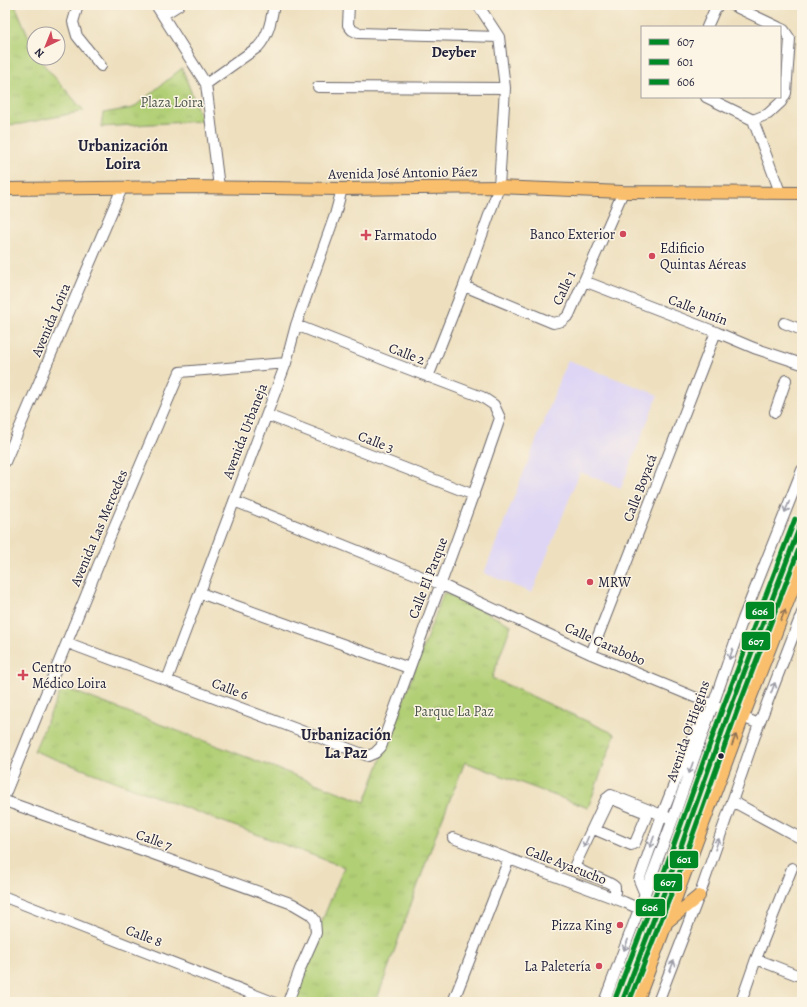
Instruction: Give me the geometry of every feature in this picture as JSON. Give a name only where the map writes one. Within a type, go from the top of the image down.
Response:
[{"type":"main road","name":"Avenida José Antonio Páez","points":[[5,189],[219,187],[342,190],[499,188],[623,192],[802,193]]},
{"type":"main road","points":[[622,1002],[654,916],[670,878],[729,712],[802,522]]},
{"type":"main road","points":[[637,1002],[743,717],[802,565]]},
{"type":"main road","points":[[668,921],[699,896]]},
{"type":"street","points":[[78,5],[73,22],[76,36],[101,66]]},
{"type":"street","points":[[156,5],[206,84],[219,187]]},
{"type":"street","points":[[163,15],[179,5]]},
{"type":"street","points":[[206,84],[263,42],[267,36],[274,5]]},
{"type":"street","points":[[349,5],[348,25],[352,30],[358,33],[499,37]]},
{"type":"street","points":[[428,377],[464,286],[499,188],[505,88],[499,37],[478,5]]},
{"type":"street","points":[[708,26],[719,5]]},
{"type":"street","points":[[732,5],[775,26]]},
{"type":"street","points":[[753,120],[768,114],[781,102],[786,93],[790,39],[784,30],[781,29]]},
{"type":"street","points":[[318,86],[505,88]]},
{"type":"street","points":[[708,98],[753,120],[780,192]]},
{"type":"street","name":"Avenida Loira","points":[[5,462],[122,188]]},
{"type":"street","name":"Avenida Urbaneja","points":[[167,680],[286,363],[296,325],[335,215],[342,190]]},
{"type":"street","name":"Calle 1","points":[[464,286],[553,323],[562,321],[569,315],[623,192]]},
{"type":"street","name":"Calle Junín","points":[[584,281],[754,348],[802,364]]},
{"type":"street","points":[[784,323],[802,330]]},
{"type":"street","name":"Calle 2","points":[[296,325],[482,397],[494,405],[500,418]]},
{"type":"street","name":"Calle Boyacá","points":[[591,654],[716,332]]},
{"type":"street","name":"Avenida Las Mercedes","points":[[5,794],[68,643],[112,532],[180,372],[286,363]]},
{"type":"street","points":[[775,412],[786,380]]},
{"type":"street","name":"Calle 3","points":[[267,415],[474,495]]},
{"type":"street","name":"Calle El Parque","points":[[380,747],[408,668],[474,495],[500,418]]},
{"type":"street","name":"Avenida O'Higgins","points":[[604,1002],[673,819],[743,619],[802,470]]},
{"type":"street","name":"Calle Carabobo","points":[[234,501],[440,584],[591,654],[759,724]]},
{"type":"street","points":[[200,593],[408,668]]},
{"type":"street","points":[[658,1002],[699,896],[759,724],[802,613]]},
{"type":"street","name":"Calle 6","points":[[68,643],[368,756],[375,753],[380,747]]},
{"type":"street","points":[[654,916],[638,880],[695,731],[713,705]]},
{"type":"street","points":[[613,898],[615,887],[610,883],[579,870],[575,865],[606,798],[611,795],[673,819]]},
{"type":"street","points":[[610,799],[641,811],[649,810],[636,843],[633,845],[598,832],[596,828],[610,799]]},
{"type":"street","name":"Calle 7","points":[[5,801],[293,904],[310,914],[315,920],[316,933],[300,969],[288,1002]]},
{"type":"street","points":[[732,801],[802,839]]},
{"type":"street","name":"Calle Ayacucho","points":[[453,838],[639,908],[668,921]]},
{"type":"street","points":[[453,1002],[509,859]]},
{"type":"street","points":[[741,1002],[756,959],[792,868]]},
{"type":"street","name":"Calle 8","points":[[5,897],[273,1002]]},
{"type":"street","points":[[756,959],[802,977]]},
{"type":"shaded area","points":[[568,360],[658,395],[621,488],[580,472],[532,593],[484,573]]},
{"type":"green space","points":[[5,5],[15,5],[26,30],[26,66],[45,66],[84,111],[21,124],[5,125]]},
{"type":"green space","name":"Plaza Loira","points":[[182,68],[202,121],[101,127],[103,113],[133,108]]},
{"type":"green space","name":"Parque La Paz","points":[[444,592],[511,625],[492,678],[615,734],[588,808],[465,762],[438,829],[376,1002],[289,1002],[344,867],[34,751],[62,687],[365,802]]},
{"type":"transit line","name":"606","points":[[615,999],[663,875],[722,710],[795,519]]},
{"type":"transit line","name":"607","points":[[622,1002],[670,877],[729,712],[802,521]]},
{"type":"transit line","name":"601","points":[[629,1002],[677,879],[736,714],[802,541]]},
{"type":"place","name":"Banco Exterior","points":[[623,234]]},
{"type":"place","name":"Farmatodo","points":[[366,235]]},
{"type":"place","name":"Edificio Quintas Aéreas","points":[[652,256]]},
{"type":"place","name":"MRW","points":[[590,582]]},
{"type":"place","name":"Centro Médico Loira","points":[[23,675]]},
{"type":"place","name":"Pizza King","points":[[620,925]]},
{"type":"place","name":"La Paletería","points":[[599,966]]},
{"type":"district","name":"Deyber","points":[[454,52]]},
{"type":"district","name":"Urbanización Loira","points":[[123,155]]},
{"type":"district","name":"Urbanización La Paz","points":[[346,744]]}]
